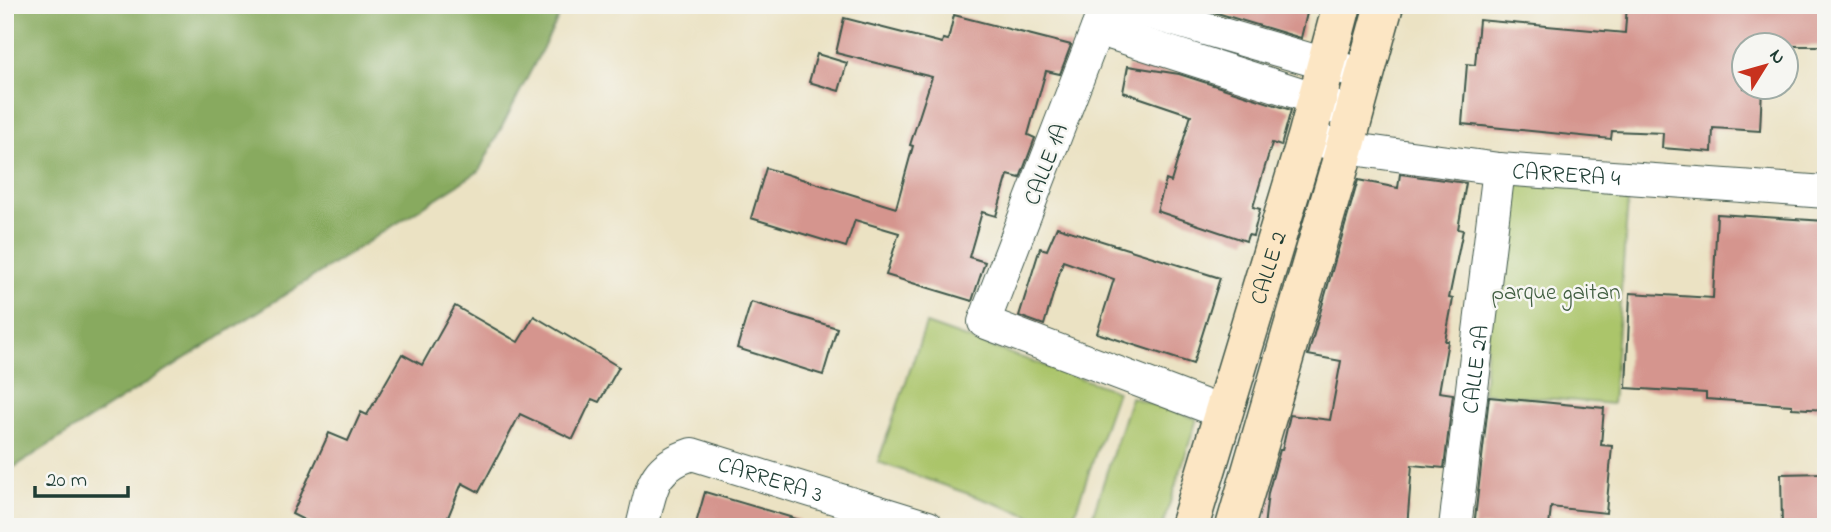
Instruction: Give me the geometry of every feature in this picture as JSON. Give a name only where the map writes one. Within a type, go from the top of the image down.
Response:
[{"type":"main road","name":"CALLE 2","points":[[1189,527],[1307,137],[1342,5]]},
{"type":"main road","name":"CALLE 2","points":[[1235,527],[1384,5]]},
{"type":"street","name":"CARRERA 4","points":[[1122,5],[1322,82],[1349,133]]},
{"type":"street","name":"CARRERA 4","points":[[1101,17],[1322,82],[1365,75]]},
{"type":"street","name":"CALLE 1A","points":[[1101,17],[984,322],[1224,413]]},
{"type":"street","name":"CARRERA 4","points":[[1307,137],[1349,133],[1499,169],[1826,192]]},
{"type":"street","name":"CALLE 2A","points":[[1455,527],[1499,169]]},
{"type":"street","name":"CARRERA 3","points":[[642,527],[656,475],[676,459],[692,454],[928,527]]},
{"type":"green space","points":[[5,5],[565,5],[479,171],[5,473]]},
{"type":"green space","name":"parque gaitan","points":[[1499,177],[1629,188],[1612,404],[1483,393]]},
{"type":"green space","points":[[926,324],[1117,391],[1070,527],[1062,527],[878,462]]},
{"type":"green space","points":[[1131,397],[1197,419],[1162,527],[1089,527]]},
{"type":"building","points":[[1208,5],[1309,5],[1301,38],[1207,10]]},
{"type":"building","points":[[1627,5],[1826,5],[1826,46],[1800,46],[1800,32],[1730,32],[1730,102],[1761,102],[1760,131],[1713,128],[1712,152],[1662,148],[1663,133],[1612,131],[1611,139],[1462,124],[1467,64],[1475,65],[1479,20],[1625,33]]},
{"type":"building","points":[[954,15],[1071,45],[1060,74],[1046,71],[1028,135],[1035,138],[1020,178],[1008,175],[996,216],[982,212],[969,257],[985,262],[972,301],[886,275],[899,233],[855,220],[846,247],[751,218],[766,168],[896,208],[913,146],[910,145],[932,77],[836,53],[844,18],[942,43],[943,39],[948,40]]},
{"type":"building","points":[[817,54],[847,63],[839,91],[809,82]]},
{"type":"building","points":[[1128,66],[1179,74],[1291,110],[1281,146],[1272,143],[1253,207],[1260,209],[1253,236],[1248,235],[1246,241],[1157,211],[1166,180],[1171,182],[1191,115],[1123,92]]},
{"type":"building","points":[[1400,174],[1466,183],[1458,229],[1463,230],[1449,298],[1453,299],[1439,392],[1453,394],[1444,468],[1412,465],[1407,527],[1264,527],[1268,493],[1290,415],[1330,420],[1341,361],[1308,355],[1358,180],[1398,188]]},
{"type":"building","points":[[1717,214],[1826,221],[1826,410],[1706,399],[1706,393],[1626,388],[1630,293],[1713,298]]},
{"type":"building","points":[[1057,227],[1220,278],[1193,364],[1097,333],[1114,279],[1063,261],[1044,325],[1019,316],[1040,248],[1047,250]]},
{"type":"building","points":[[751,302],[837,328],[823,375],[737,348]]},
{"type":"building","points":[[455,306],[518,342],[534,316],[619,367],[599,402],[592,399],[573,439],[520,414],[479,492],[462,483],[444,527],[318,527],[292,514],[329,433],[348,441],[361,412],[367,415],[402,354],[422,365]]},
{"type":"building","points":[[1489,397],[1604,408],[1601,445],[1612,446],[1606,513],[1551,507],[1549,527],[1474,527]]},
{"type":"building","points":[[1826,473],[1826,527],[1782,527],[1781,474]]},
{"type":"building","points":[[705,492],[800,520],[799,527],[695,527]]}]
